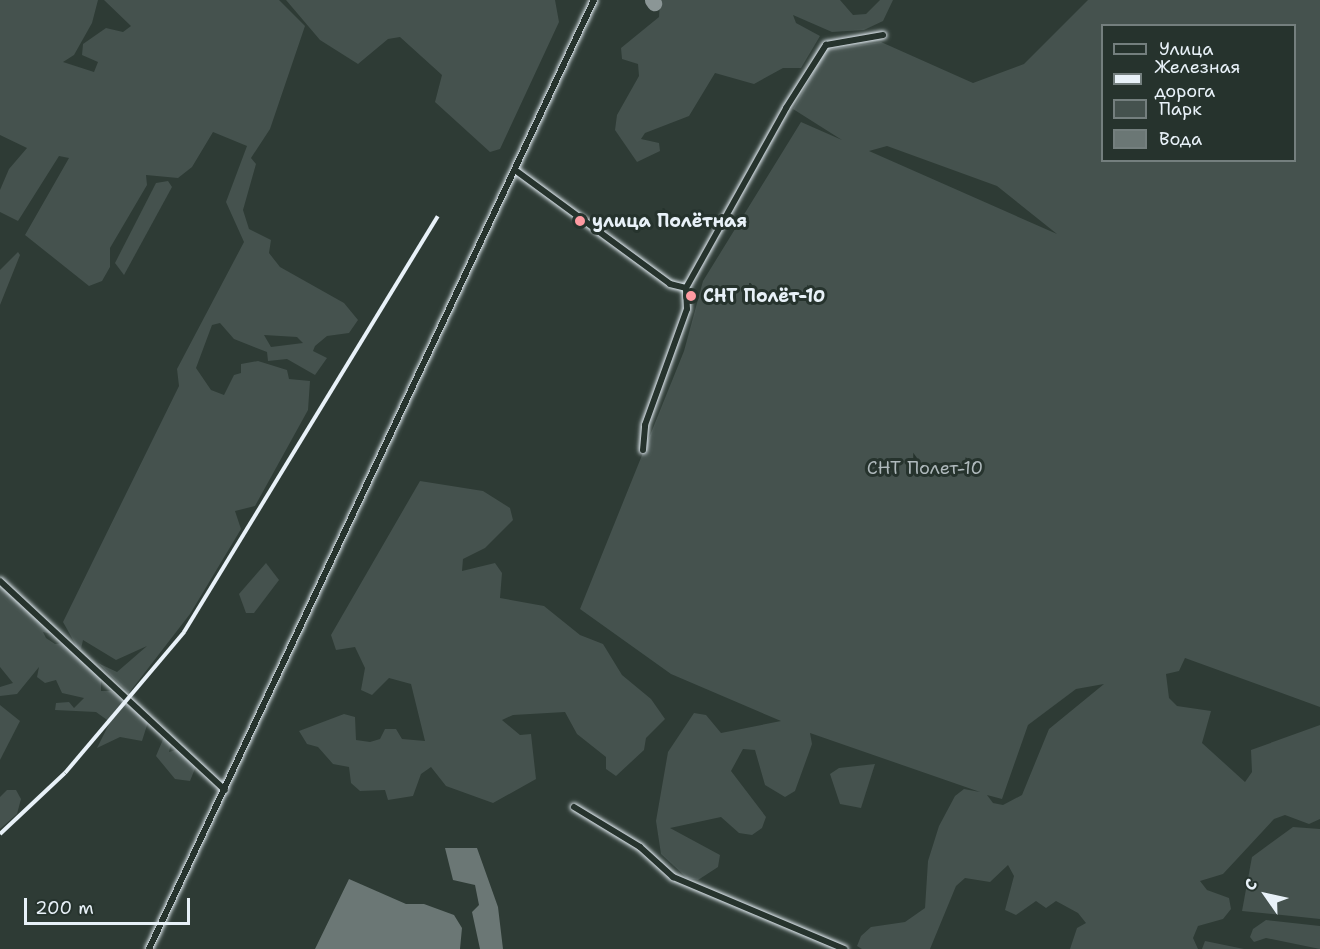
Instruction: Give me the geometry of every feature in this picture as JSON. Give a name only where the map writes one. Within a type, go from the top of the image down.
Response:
[{"type":"street","points":[[149,949],[594,0]]},
{"type":"street","points":[[643,450],[645,424],[687,309],[686,288],[818,53],[835,40],[883,35]]},
{"type":"street","points":[[515,170],[670,284],[686,288]]},
{"type":"street","points":[[0,581],[225,790]]},
{"type":"street","points":[[574,807],[640,847],[673,877],[844,949]]},
{"type":"green space","points":[[0,0],[98,0],[92,23],[74,55],[63,62],[94,72],[98,62],[82,55],[83,44],[106,28],[123,32],[131,26],[104,0],[279,0],[305,26],[270,129],[251,158],[256,164],[243,210],[249,229],[271,240],[269,253],[280,267],[344,303],[358,320],[349,333],[327,336],[315,346],[313,351],[327,358],[315,375],[287,359],[268,361],[267,352],[234,339],[220,323],[212,325],[196,368],[211,390],[224,395],[234,375],[241,373],[241,364],[258,361],[287,370],[289,379],[310,381],[308,410],[255,506],[235,511],[241,529],[190,614],[129,693],[98,663],[117,672],[147,646],[116,660],[83,640],[81,649],[77,647],[63,622],[179,386],[177,369],[244,242],[226,202],[247,146],[213,132],[192,167],[178,178],[146,175],[147,185],[110,248],[110,267],[102,281],[89,286],[25,235],[69,158],[59,156],[18,221],[0,212],[0,190],[9,169],[27,148],[0,135]],"holes":[[[264,335],[297,337],[303,343],[271,347]]]},
{"type":"green space","points":[[286,0],[555,0],[559,22],[500,149],[490,152],[435,102],[442,75],[400,37],[388,39],[358,64],[320,40]]},
{"type":"green space","points":[[660,0],[840,0],[853,15],[866,14],[880,0],[893,0],[883,21],[864,30],[832,32],[793,15],[796,23],[820,36],[801,68],[783,68],[754,84],[715,73],[689,116],[645,133],[641,139],[659,143],[660,151],[637,162],[615,130],[617,115],[639,76],[638,64],[622,59],[621,48],[659,17]]},
{"type":"green space","name":"СНТ Полет-10","points":[[1088,0],[1320,0],[1320,707],[1185,658],[1179,671],[1166,674],[1169,698],[1177,706],[1211,711],[1202,743],[1245,782],[1252,772],[1251,750],[1320,725],[1320,819],[1309,824],[1285,815],[1274,819],[1223,874],[1200,881],[1207,890],[1229,898],[1231,909],[1223,919],[1198,926],[1193,938],[1198,949],[1070,949],[1077,928],[1086,923],[1078,913],[1056,901],[1046,908],[1036,901],[1016,915],[1005,910],[1014,876],[1008,865],[990,882],[965,878],[956,886],[930,949],[862,949],[857,946],[861,936],[871,927],[905,922],[925,908],[928,861],[939,826],[955,796],[964,789],[980,792],[810,733],[812,744],[795,791],[785,797],[765,785],[755,750],[743,749],[731,771],[766,817],[762,828],[752,835],[739,833],[721,817],[670,828],[720,855],[718,867],[698,880],[687,878],[661,854],[656,821],[668,752],[694,713],[706,715],[721,733],[781,721],[671,674],[580,609],[684,351],[703,281],[801,122],[842,140],[793,109],[826,50],[881,42],[973,83],[1024,64]],"holes":[[[887,146],[997,186],[1057,234],[869,151]],[[1104,684],[1049,729],[1022,795],[1003,805],[993,803],[987,795],[1002,799],[1028,725],[1076,689]]]},
{"type":"green space","points":[[168,181],[172,187],[124,275],[115,263],[156,183]]},
{"type":"green space","points":[[18,252],[20,255],[0,305],[0,270]]},
{"type":"green space","points":[[420,481],[483,491],[510,508],[513,520],[485,548],[463,559],[462,571],[495,563],[502,573],[500,598],[544,606],[580,635],[603,644],[622,675],[651,699],[665,719],[646,738],[644,750],[616,776],[606,769],[606,757],[577,734],[565,712],[513,715],[502,720],[520,735],[531,734],[536,779],[493,803],[446,786],[431,767],[421,774],[413,796],[388,800],[385,790],[360,791],[351,783],[349,767],[333,764],[318,747],[307,744],[299,731],[344,714],[355,717],[356,740],[370,742],[380,739],[385,729],[396,729],[402,739],[425,741],[411,684],[389,678],[372,695],[361,690],[365,668],[355,647],[336,650],[331,635]]},
{"type":"green space","points":[[266,563],[279,580],[254,613],[246,613],[239,594]]},
{"type":"green space","points":[[0,584],[53,634],[43,632],[46,638],[55,644],[65,643],[101,676],[101,691],[111,691],[148,722],[142,741],[120,737],[97,748],[110,722],[96,712],[55,710],[56,703],[69,702],[74,708],[84,698],[62,693],[56,680],[45,683],[37,677],[39,667],[17,694],[0,696],[0,687],[13,683],[0,667]]},
{"type":"green space","points":[[0,705],[20,721],[0,760]]},
{"type":"green space","points":[[164,737],[171,744],[169,752],[179,749],[196,766],[190,781],[175,779],[156,756]]},
{"type":"green space","points":[[875,764],[861,808],[840,804],[830,774],[839,768]]},
{"type":"green space","points":[[7,790],[16,790],[21,799],[17,814],[0,829],[0,797]]},
{"type":"green space","points":[[1293,827],[1320,829],[1320,919],[1242,911],[1252,857]]},
{"type":"green space","points":[[1266,920],[1320,926],[1320,949],[1266,938],[1254,942],[1250,937],[1253,929]]},
{"type":"green space","points":[[1205,941],[1244,949],[1202,949]]},
{"type":"water","points":[[445,848],[477,848],[498,907],[503,949],[480,949],[472,912],[479,905],[475,885],[453,880]]},
{"type":"water","points":[[349,879],[406,904],[424,904],[454,915],[462,928],[460,949],[315,949]]},
{"type":"railway","points":[[0,834],[65,773],[184,632],[438,216]]},
{"type":"place","name":"улица Полётная","points":[[580,221]]},
{"type":"place","name":"СНТ Полёт-10","points":[[691,296]]}]
